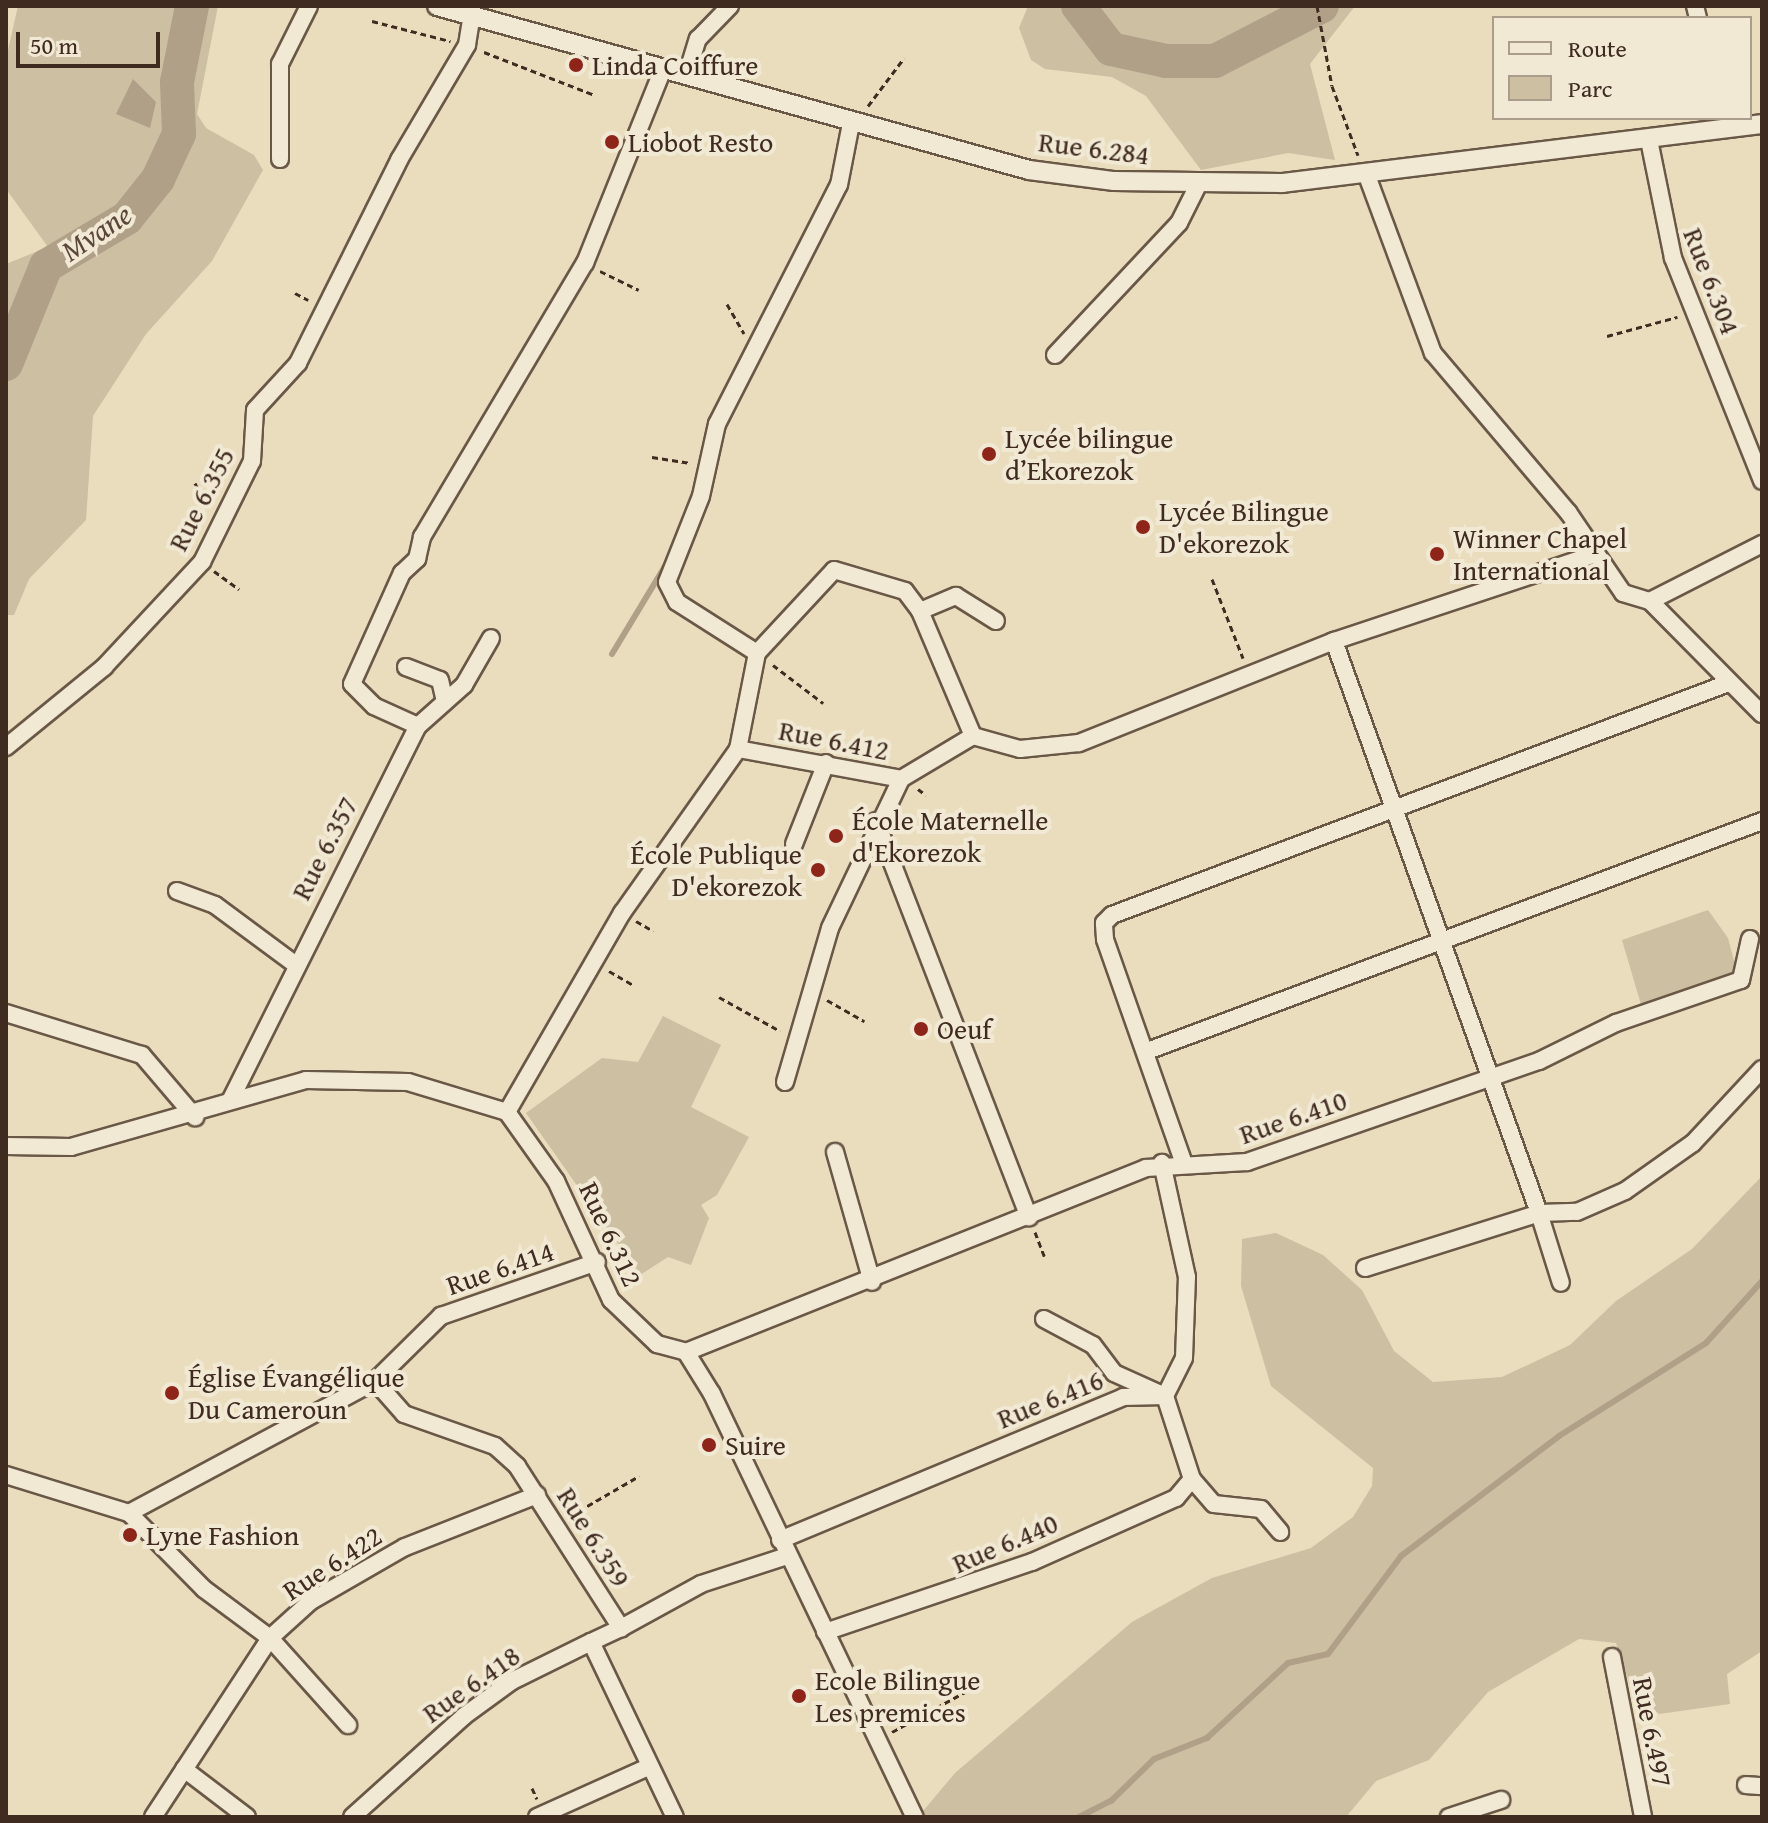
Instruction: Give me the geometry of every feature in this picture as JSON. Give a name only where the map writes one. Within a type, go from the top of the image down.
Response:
[{"type":"street","points":[[280,159],[280,64],[309,6]]},
{"type":"street","name":"Rue 6.284","points":[[437,6],[1029,170],[1197,187],[1366,173],[1649,140],[1713,122],[1762,124]]},
{"type":"street","points":[[687,74],[698,39],[730,6]]},
{"type":"street","name":"Rue 6.355","points":[[6,747],[104,667],[202,562],[216,525],[252,461],[255,410],[298,363],[399,160],[467,45],[472,14]]},
{"type":"street","points":[[418,726],[374,706],[352,684],[402,573],[417,559],[422,537],[585,263],[663,69]]},
{"type":"street","points":[[757,653],[668,589],[717,424],[759,353],[839,185],[851,123]]},
{"type":"street","name":"Rue 6.304","points":[[1649,140],[1658,206],[1762,481]]},
{"type":"street","points":[[1366,173],[1433,353],[1568,512],[1592,555],[1623,593],[1650,601],[1726,684],[1762,714]]},
{"type":"street","points":[[1055,355],[1179,223],[1197,187]]},
{"type":"street","points":[[1650,601],[1762,544]]},
{"type":"street","points":[[738,749],[757,653],[834,570],[905,591],[920,611],[973,736],[1020,749],[1079,743],[1334,641],[1592,555]]},
{"type":"street","points":[[920,611],[956,596],[996,621]]},
{"type":"street","name":"Rue 6.357","points":[[230,1101],[418,726],[444,698],[464,685],[491,638]]},
{"type":"street","points":[[1334,641],[1389,807],[1445,935],[1487,1075],[1539,1213],[1561,1283]]},
{"type":"street","points":[[406,667],[440,680],[444,698]]},
{"type":"street","points":[[1183,1161],[1150,1050],[1105,939],[1104,923],[1112,915],[1389,807],[1726,684]]},
{"type":"street","name":"Rue 6.412","points":[[507,1112],[595,963],[738,749],[901,779],[973,736]]},
{"type":"street","points":[[794,844],[826,763]]},
{"type":"street","points":[[785,1082],[795,1037],[813,992],[830,928],[876,821],[901,779]]},
{"type":"street","points":[[876,821],[1029,1217]]},
{"type":"street","points":[[1150,1050],[1445,935],[1762,821]]},
{"type":"street","points":[[177,891],[215,905],[296,965]]},
{"type":"street","name":"Rue 6.410","points":[[686,1352],[872,1282],[1162,1163],[1247,1162],[1487,1075],[1539,1061],[1616,1023],[1741,980],[1750,939]]},
{"type":"street","points":[[6,1013],[142,1055],[195,1117]]},
{"type":"street","points":[[1365,1268],[1539,1213],[1577,1212],[1625,1191],[1693,1143],[1762,1069]]},
{"type":"street","points":[[6,1146],[71,1147],[195,1117],[230,1101],[306,1080],[386,1080],[461,1093],[507,1112]]},
{"type":"street","name":"Rue 6.312","points":[[507,1112],[556,1181],[629,1323],[657,1344],[686,1352]]},
{"type":"street","points":[[835,1152],[872,1282]]},
{"type":"street","points":[[1162,1163],[1187,1277],[1184,1358],[1165,1396],[1192,1479],[1214,1504],[1261,1509],[1280,1532]]},
{"type":"street","name":"Rue 6.414","points":[[129,1513],[375,1381],[441,1316],[597,1262]]},
{"type":"street","points":[[1044,1319],[1093,1345],[1114,1373],[1165,1396]]},
{"type":"street","points":[[686,1352],[881,1738],[915,1817]]},
{"type":"street","name":"Rue 6.359","points":[[375,1381],[404,1414],[429,1428],[495,1446],[557,1523],[621,1628],[701,1584],[783,1548]]},
{"type":"street","name":"Rue 6.416","points":[[783,1548],[1123,1397],[1165,1396]]},
{"type":"street","points":[[6,1475],[129,1513],[204,1589],[270,1638],[348,1725]]},
{"type":"street","name":"Rue 6.440","points":[[825,1632],[951,1594],[1134,1519],[1176,1498],[1192,1479]]},
{"type":"street","name":"Rue 6.422","points":[[153,1817],[270,1638],[311,1601],[405,1547],[537,1495]]},
{"type":"street","name":"Rue 6.418","points":[[352,1817],[464,1716],[512,1681],[621,1628]]},
{"type":"street","points":[[591,1642],[648,1767],[675,1817]]},
{"type":"street","name":"Rue 6.497","points":[[1612,1657],[1643,1817]]},
{"type":"street","points":[[537,1817],[648,1767]]},
{"type":"street","points":[[184,1769],[247,1817]]},
{"type":"street","points":[[1449,1817],[1501,1800]]},
{"type":"path","points":[[1317,6],[1332,86],[1366,173]]},
{"type":"path","points":[[372,21],[467,45],[595,95]]},
{"type":"path","points":[[851,123],[904,58]]},
{"type":"path","points":[[585,263],[639,290]]},
{"type":"path","points":[[727,304],[759,353]]},
{"type":"path","points":[[1607,336],[1696,312]]},
{"type":"path","points":[[652,457],[707,466]]},
{"type":"path","points":[[195,483],[216,525]]},
{"type":"path","points":[[202,562],[239,589]]},
{"type":"path","points":[[1212,579],[1249,673]]},
{"type":"path","points":[[757,653],[823,703]]},
{"type":"path","points":[[595,963],[633,985]]},
{"type":"path","points":[[813,992],[864,1021]]},
{"type":"path","points":[[719,997],[795,1037]]},
{"type":"path","points":[[1029,1217],[1044,1256]]},
{"type":"path","points":[[557,1523],[639,1476]]},
{"type":"path","points":[[881,1738],[965,1692]]},
{"type":"green space","points":[[18,6],[218,6],[197,114],[206,128],[254,155],[263,170],[212,261],[146,334],[93,416],[86,520],[29,579],[14,615],[6,615],[6,264],[48,247],[6,189],[6,59]]},
{"type":"green space","points":[[1028,6],[1355,6],[1310,64],[1335,160],[1288,153],[1201,170],[1146,96],[1112,77],[1045,69],[1031,60],[1019,28]]},
{"type":"green space","points":[[1708,910],[1728,938],[1737,972],[1642,1008],[1622,940]]},
{"type":"green space","points":[[663,1016],[721,1045],[691,1107],[749,1137],[717,1195],[701,1205],[709,1218],[691,1265],[668,1257],[640,1275],[526,1113],[602,1058],[638,1062]]},
{"type":"green space","points":[[1762,1176],[1762,1651],[1727,1674],[1730,1704],[1659,1714],[1632,1691],[1616,1643],[1579,1639],[1488,1692],[1429,1760],[1376,1781],[1346,1817],[918,1817],[955,1773],[1132,1622],[1212,1578],[1311,1548],[1353,1517],[1372,1486],[1373,1468],[1271,1386],[1241,1286],[1242,1239],[1276,1233],[1323,1255],[1362,1290],[1394,1351],[1433,1382],[1502,1377],[1570,1345],[1616,1301],[1692,1249]]},
{"type":"shaded area","points":[[133,79],[156,102],[150,128],[116,114]]},
{"type":"waterway","name":"Mvane","points":[[6,364],[46,266],[127,218],[158,179],[179,134],[177,82],[192,6]]},
{"type":"waterway","name":"Mvane","points":[[1078,6],[1111,49],[1166,61],[1215,61],[1322,6]]},
{"type":"waterway","points":[[612,654],[667,563]]},
{"type":"waterway","points":[[1079,1817],[1111,1801],[1154,1759],[1207,1738],[1288,1663],[1328,1654],[1401,1556],[1559,1436],[1706,1343],[1762,1281]]},
{"type":"place","name":"Linda Coiffure","points":[[576,65]]},
{"type":"place","name":"Liobot Resto","points":[[612,142]]},
{"type":"place","name":"Lycée bilingue d’Ekorezok","points":[[989,454]]},
{"type":"place","name":"Lycée Bilingue D'ekorezok","points":[[1143,527]]},
{"type":"place","name":"Winner Chapel International","points":[[1437,554]]},
{"type":"place","name":"École Maternelle d'Ekorezok","points":[[836,836]]},
{"type":"place","name":"École Publique D'ekorezok","points":[[818,870]]},
{"type":"place","name":"Oeuf","points":[[921,1029]]},
{"type":"place","name":"Église Évangélique Du Cameroun","points":[[172,1393]]},
{"type":"place","name":"Suire","points":[[709,1445]]},
{"type":"place","name":"Lyne Fashion","points":[[130,1535]]},
{"type":"place","name":"Ecole Bilingue Les premices","points":[[799,1696]]}]
